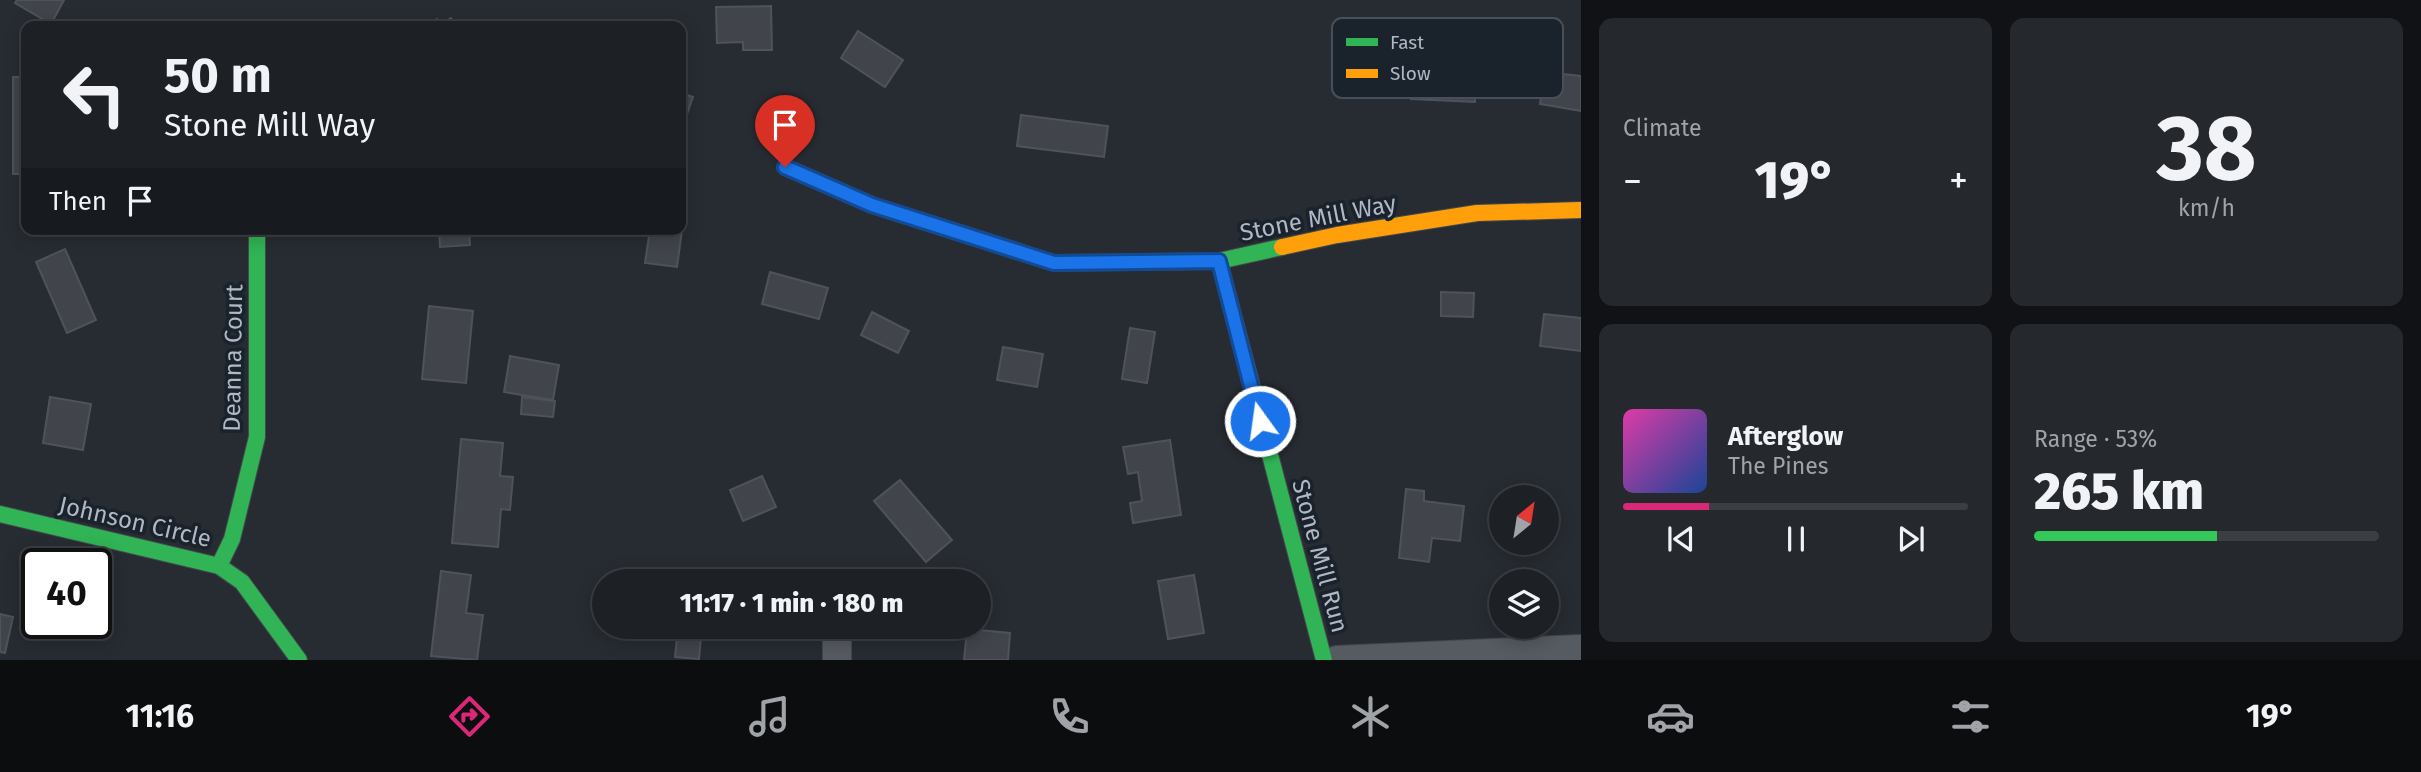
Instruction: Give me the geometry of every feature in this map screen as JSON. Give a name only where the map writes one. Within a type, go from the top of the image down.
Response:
[{"type":"street","name":"Stone Mill Way","points":[[785,167],[872,205],[1054,263],[1219,261],[1337,235],[1477,213],[1581,210]]},
{"type":"street","name":"Deanna Court","points":[[219,566],[232,539],[257,437],[257,235]]},
{"type":"street","name":"Stone Mill Run","points":[[1219,261],[1324,660]]},
{"type":"street","name":"Johnson Circle","points":[[0,514],[219,566],[242,582],[299,660]]},
{"type":"street","points":[[837,639],[837,660]]},
{"type":"street","points":[[1337,660],[1581,649]]},
{"type":"building","points":[[17,0],[64,0],[53,21],[46,21],[15,3]]},
{"type":"building","points":[[771,6],[772,50],[743,50],[743,42],[717,43],[716,7]]},
{"type":"building","points":[[858,31],[903,60],[885,87],[841,58]]},
{"type":"building","points":[[1563,74],[1581,76],[1581,111],[1540,104],[1541,98],[1563,98]]},
{"type":"building","points":[[13,77],[21,77],[21,174],[13,174]]},
{"type":"building","points":[[686,95],[693,97],[686,117]]},
{"type":"building","points":[[1411,98],[1475,98],[1475,102]]},
{"type":"building","points":[[1021,115],[1108,126],[1104,157],[1017,146]]},
{"type":"building","points":[[439,235],[469,235],[470,245],[440,247]]},
{"type":"building","points":[[649,235],[681,235],[677,267],[645,263]]},
{"type":"building","points":[[65,249],[96,320],[67,333],[36,262]]},
{"type":"building","points":[[770,272],[828,288],[819,319],[762,304]]},
{"type":"building","points":[[1441,292],[1474,293],[1473,317],[1441,316]]},
{"type":"building","points":[[429,306],[473,311],[466,383],[422,379]]},
{"type":"building","points":[[872,312],[909,331],[898,353],[861,335]]},
{"type":"building","points":[[1544,314],[1581,318],[1581,351],[1540,346]]},
{"type":"building","points":[[1130,328],[1155,332],[1147,383],[1122,379]]},
{"type":"building","points":[[1003,347],[1043,354],[1037,387],[997,380]]},
{"type":"building","points":[[510,356],[559,365],[553,400],[504,392]]},
{"type":"building","points":[[50,397],[91,404],[83,450],[43,443]]},
{"type":"building","points":[[522,397],[555,401],[553,417],[521,414]]},
{"type":"building","points":[[461,439],[503,443],[500,476],[513,477],[510,510],[501,509],[498,547],[452,543]]},
{"type":"building","points":[[1170,440],[1181,515],[1133,523],[1130,503],[1142,501],[1138,472],[1128,474],[1123,447]]},
{"type":"building","points":[[762,476],[776,507],[743,521],[730,490]]},
{"type":"building","points":[[900,480],[952,540],[926,562],[874,501]]},
{"type":"building","points":[[1406,489],[1424,491],[1424,501],[1464,506],[1460,541],[1432,538],[1429,562],[1399,558]]},
{"type":"building","points":[[441,571],[471,575],[466,613],[483,615],[477,660],[431,656]]},
{"type":"building","points":[[1194,575],[1204,633],[1168,639],[1158,581]]},
{"type":"building","points":[[0,614],[13,617],[5,653],[0,652]]},
{"type":"building","points":[[991,631],[1010,633],[1008,660],[964,660],[966,639],[991,639]]},
{"type":"building","points":[[677,639],[701,639],[699,659],[675,657]]},
{"type":"traffic: fast","points":[[785,167],[872,205],[1054,263],[1219,261],[1282,247]]},
{"type":"traffic: fast","points":[[219,566],[232,539],[257,437],[257,235]]},
{"type":"traffic: fast","points":[[1219,261],[1324,660]]},
{"type":"traffic: fast","points":[[0,514],[219,566],[242,582],[299,660]]},
{"type":"traffic: slow","points":[[1282,247],[1337,235],[1477,213],[1581,210]]},
{"type":"route","points":[[785,167],[872,205],[1054,263],[1219,261],[1260,421]]}]
